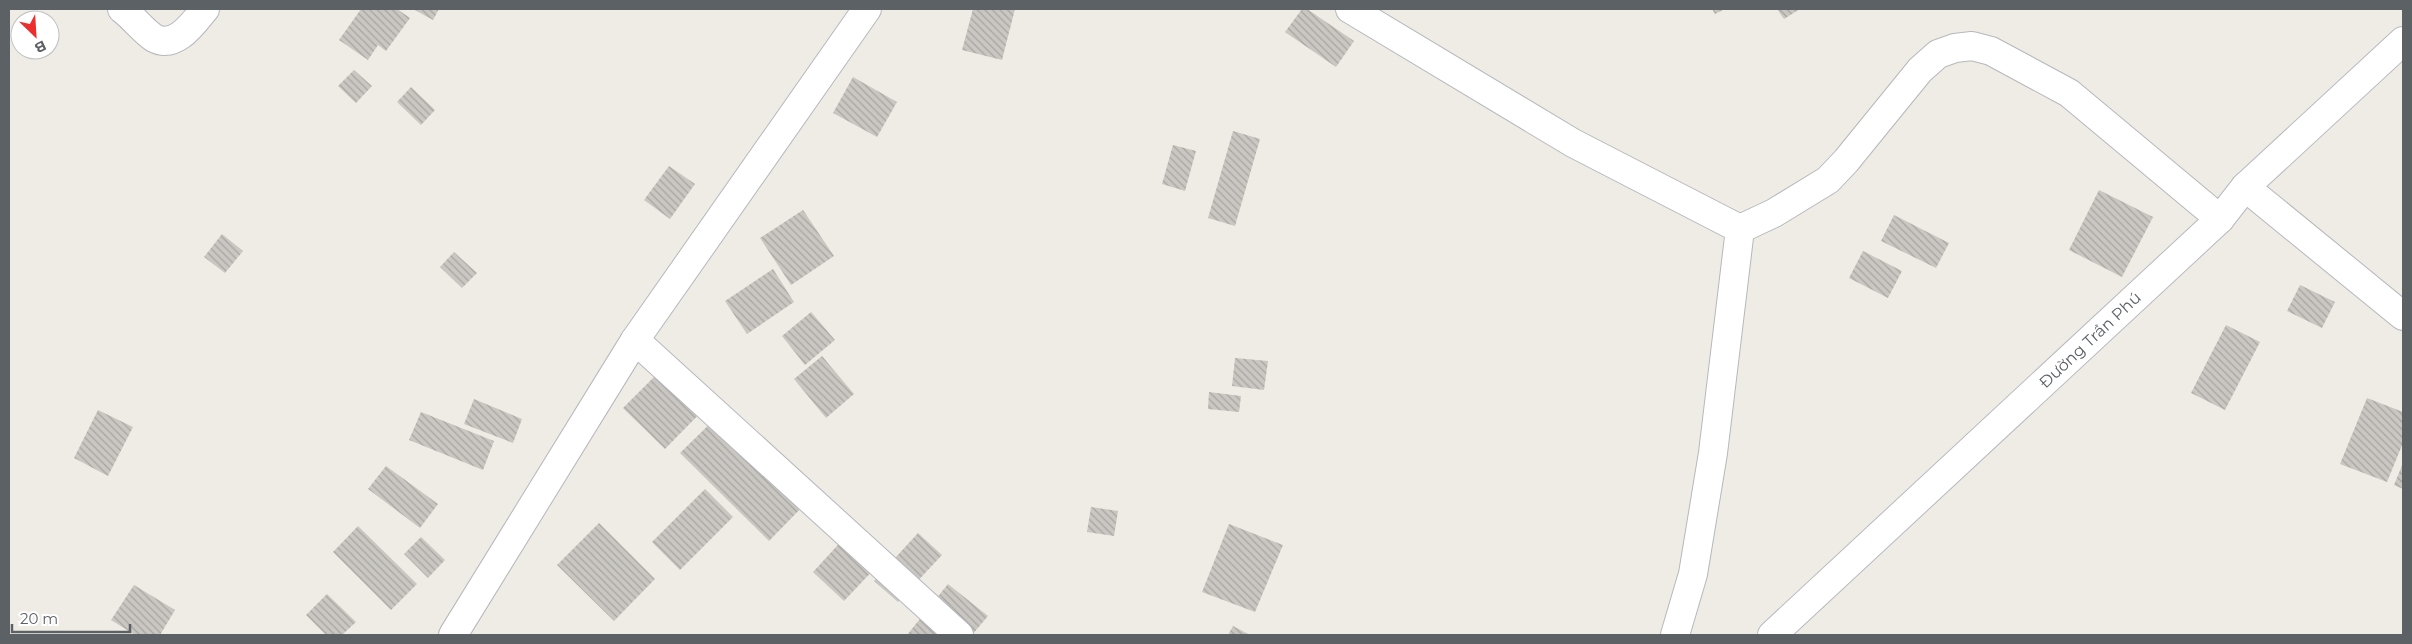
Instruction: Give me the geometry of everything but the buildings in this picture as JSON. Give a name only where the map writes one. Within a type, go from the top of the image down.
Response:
[{"type":"street","points":[[122,9],[155,38],[168,40],[184,34],[205,9]]},
{"type":"street","points":[[453,635],[635,340],[867,9]]},
{"type":"street","points":[[1350,9],[1573,143],[1740,228],[1774,214],[1828,180],[1846,161],[1920,70],[1938,54],[1955,48],[1972,46],[1991,51],[2070,93],[2220,219]]},
{"type":"street","name":"Đường Trần Phú","points":[[1772,635],[2220,219],[2245,186],[2403,41]]},
{"type":"street","points":[[2245,186],[2403,316]]},
{"type":"street","points":[[1675,635],[1693,574],[1713,453],[1740,228]]},
{"type":"street","points":[[635,340],[959,635]]}]
